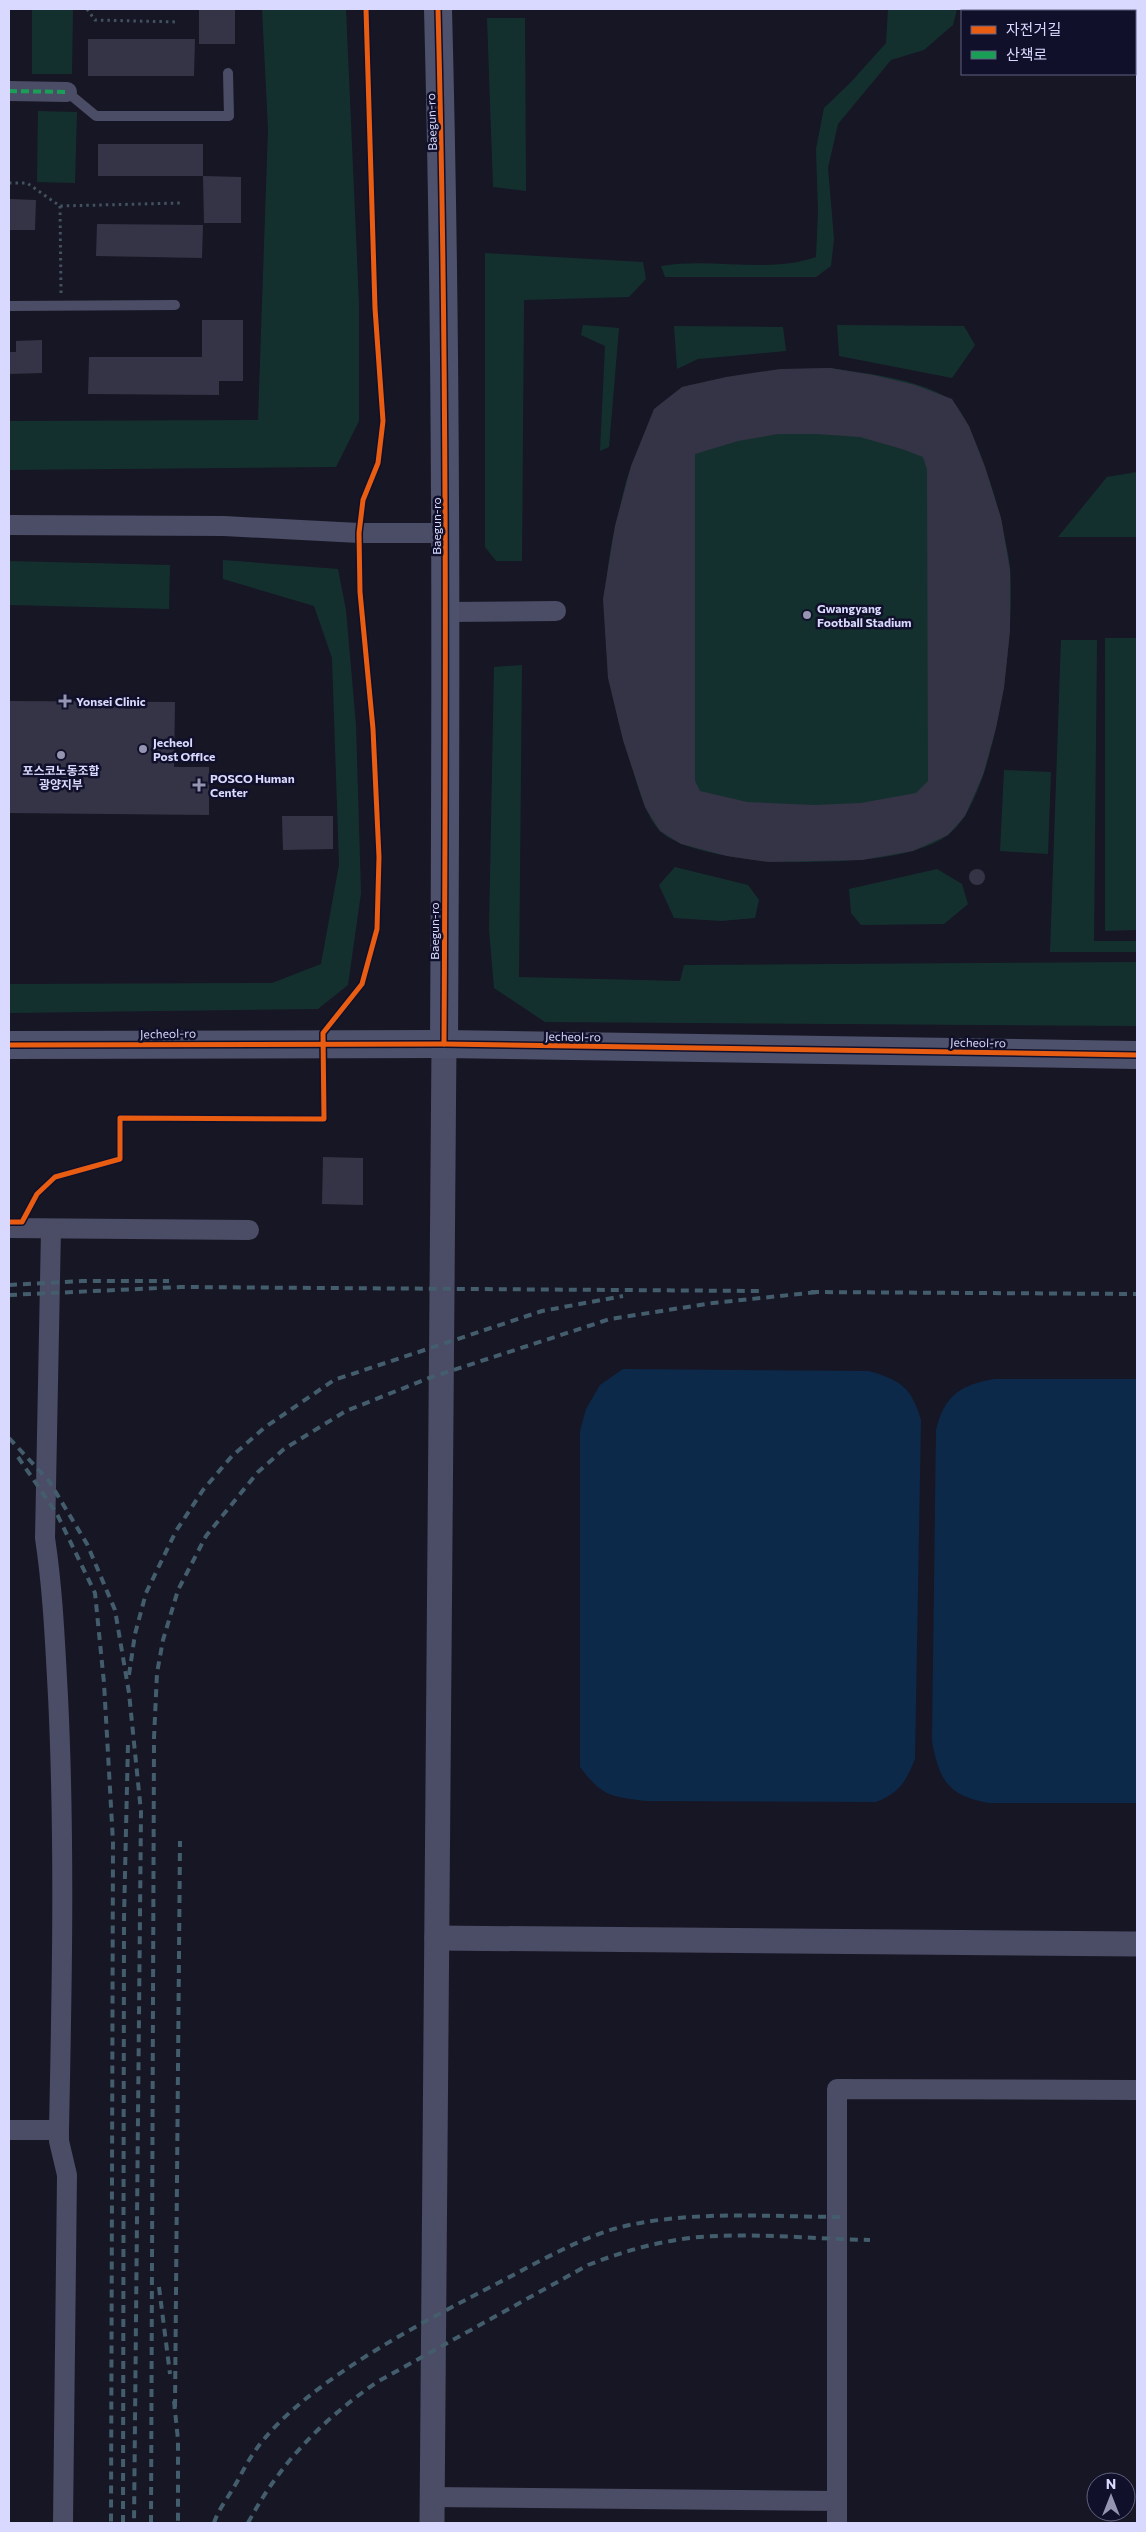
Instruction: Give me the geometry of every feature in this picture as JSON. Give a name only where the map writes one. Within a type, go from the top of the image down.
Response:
[{"type":"main road","name":"Baegun-ro","points":[[438,9],[444,256],[446,533],[444,1044]]},
{"type":"main road","name":"Jecheol-ro","points":[[9,1045],[444,1044],[1137,1055]]},
{"type":"street","points":[[9,91],[67,92]]},
{"type":"street","points":[[9,525],[224,526],[359,533],[446,533]]},
{"type":"street","points":[[446,612],[556,611]]},
{"type":"street","points":[[432,2523],[444,1044]]},
{"type":"street","points":[[9,1228],[249,1230]]},
{"type":"street","points":[[51,1228],[45,1538],[52,1586],[62,1775],[64,1900],[59,2141],[67,2175],[63,2523]]},
{"type":"street","points":[[437,1938],[1137,1944]]},
{"type":"street","points":[[837,2523],[837,2089],[1137,2090]]},
{"type":"street","points":[[9,2130],[59,2130]]},
{"type":"street","points":[[433,2497],[837,2501]]},
{"type":"lane","points":[[67,92],[96,116],[229,116],[228,73]]},
{"type":"lane","points":[[9,306],[175,305]]},
{"type":"path","points":[[86,9],[95,20],[178,22]]},
{"type":"path","points":[[9,183],[27,183],[60,206],[181,203]]},
{"type":"path","points":[[60,206],[62,306]]},
{"type":"green space","points":[[32,9],[73,9],[72,74],[32,74]]},
{"type":"green space","points":[[262,9],[346,9],[359,304],[359,421],[336,467],[9,470],[9,421],[258,420],[268,129]]},
{"type":"green space","points":[[888,9],[957,9],[953,25],[924,50],[891,60],[838,124],[828,168],[834,239],[831,266],[816,277],[665,277],[661,266],[700,263],[779,264],[798,262],[816,257],[818,212],[816,149],[824,108],[851,82],[886,43]]},
{"type":"green space","points":[[487,18],[525,18],[526,191],[493,187]]},
{"type":"green space","points":[[38,111],[77,112],[75,183],[37,182]]},
{"type":"green space","points":[[485,253],[643,262],[646,279],[629,297],[524,300],[522,561],[496,561],[485,547]]},
{"type":"green space","points":[[583,325],[619,328],[609,447],[600,451],[605,346],[581,335]]},
{"type":"green space","points":[[837,325],[964,326],[975,345],[952,378],[839,356]]},
{"type":"green space","points":[[674,326],[783,327],[786,351],[698,359],[677,369]]},
{"type":"green space","name":"Gwangyang Football Stadium","points":[[830,368],[906,381],[935,391],[948,398],[956,406],[974,438],[995,498],[1003,528],[1010,568],[1010,629],[1006,668],[1000,710],[991,750],[979,786],[965,816],[948,835],[914,851],[871,859],[828,862],[789,862],[720,855],[684,845],[669,838],[659,830],[649,816],[642,800],[622,735],[614,703],[609,670],[605,606],[612,540],[626,482],[634,461],[682,387],[756,373]]},
{"type":"green space","points":[[1137,472],[1137,537],[1058,537],[1107,477]]},
{"type":"green space","points":[[223,560],[338,569],[346,610],[356,725],[361,893],[348,985],[318,1009],[9,1013],[9,984],[272,983],[321,964],[339,865],[332,658],[314,606],[223,579]]},
{"type":"green space","points":[[9,561],[170,565],[169,609],[9,605]]},
{"type":"green space","points":[[1105,638],[1137,638],[1137,930],[1105,931]]},
{"type":"green space","points":[[1061,640],[1097,640],[1094,941],[1137,941],[1137,952],[1050,952]]},
{"type":"green space","points":[[522,665],[519,977],[680,981],[684,965],[1137,962],[1137,1026],[545,1022],[494,988],[489,930],[494,667]]},
{"type":"green space","points":[[1004,770],[1051,772],[1048,854],[1000,851]]},
{"type":"green space","points":[[675,867],[748,885],[759,900],[755,918],[721,921],[674,918],[659,885]]},
{"type":"green space","points":[[937,869],[962,884],[968,904],[944,924],[861,925],[851,913],[849,889]]},
{"type":"water","points":[[623,1369],[869,1371],[890,1378],[904,1387],[909,1393],[921,1420],[915,1759],[905,1781],[891,1794],[876,1802],[645,1801],[615,1796],[601,1790],[580,1767],[580,1431],[586,1409],[600,1385]]},
{"type":"water","points":[[994,1379],[1137,1379],[1137,1803],[989,1803],[975,1800],[955,1791],[942,1776],[938,1766],[932,1741],[936,1430],[939,1418],[955,1394],[972,1385]]},
{"type":"building","points":[[199,9],[235,9],[235,44],[199,44]]},
{"type":"building","points":[[88,39],[195,39],[194,76],[88,76]]},
{"type":"building","points":[[98,144],[203,144],[203,176],[98,176]]},
{"type":"building","points":[[203,176],[241,177],[241,223],[204,223]]},
{"type":"building","points":[[10,199],[36,200],[35,230],[9,230]]},
{"type":"building","points":[[97,224],[203,225],[202,258],[96,256]]},
{"type":"building","points":[[202,320],[243,320],[243,381],[219,381],[219,395],[88,394],[89,357],[202,357]]},
{"type":"building","points":[[42,340],[42,373],[9,374],[9,352],[16,352],[16,341]]},
{"type":"building","points":[[830,368],[873,375],[915,385],[952,399],[969,426],[985,467],[1001,518],[1010,570],[1010,631],[1004,688],[996,728],[983,775],[965,816],[948,835],[913,851],[862,860],[768,862],[727,856],[681,844],[660,831],[645,807],[623,740],[608,678],[603,599],[615,526],[631,466],[654,409],[682,387],[726,377],[780,369]],"holes":[[[778,434],[860,437],[902,449],[923,457],[927,469],[928,781],[916,793],[861,803],[814,805],[747,802],[700,791],[695,781],[695,454],[738,441]]]},
{"type":"building","points":[[9,701],[175,702],[174,767],[209,767],[209,815],[9,813]]},
{"type":"building","points":[[282,816],[333,816],[333,849],[283,850]]},
{"type":"building","points":[[974,869],[980,869],[985,874],[983,883],[974,885],[969,880],[969,874]]},
{"type":"building","points":[[323,1157],[363,1158],[363,1205],[322,1204]]},
{"type":"railway","points":[[9,1285],[82,1281],[169,1281]]},
{"type":"railway","points":[[9,1295],[181,1287],[761,1291]]},
{"type":"railway","points":[[811,1292],[1137,1294]]},
{"type":"railway","points":[[151,2523],[154,1738],[157,1673],[163,1640],[178,1590],[206,1536],[258,1472],[284,1449],[346,1411],[429,1378],[610,1319],[713,1303],[818,1292]]},
{"type":"railway","points":[[129,1675],[135,1634],[146,1593],[176,1531],[203,1490],[232,1456],[264,1428],[334,1380],[542,1311],[623,1296]]},
{"type":"railway","points":[[9,1438],[49,1481],[87,1544],[115,1610],[129,1693],[141,1812],[134,2523]]},
{"type":"railway","points":[[18,1457],[57,1514],[95,1593],[104,1683],[113,1842],[111,2523]]},
{"type":"railway","points":[[123,2523],[124,1917],[128,1743]]},
{"type":"railway","points":[[175,2407],[180,1841]]},
{"type":"railway","points":[[214,2523],[220,2509],[255,2451],[276,2426],[303,2401],[333,2378],[401,2335],[560,2251],[608,2231],[652,2221],[707,2216],[844,2217]]},
{"type":"railway","points":[[248,2523],[260,2501],[288,2462],[320,2428],[357,2397],[377,2382],[588,2265],[651,2245],[701,2237],[756,2236],[870,2240]]},
{"type":"railway","points":[[159,2287],[170,2374]]},
{"type":"railway","points":[[174,2401],[178,2440],[178,2523]]},
{"type":"marked path","points":[[9,91],[67,92]]},
{"type":"cycle path","points":[[9,1222],[22,1222],[37,1194],[55,1177],[120,1159],[120,1118],[324,1119],[323,1033],[362,984],[377,929],[379,857],[373,729],[360,592],[359,533],[363,500],[378,463],[383,421],[375,308],[366,9]]},
{"type":"cycle path","points":[[438,9],[444,397],[444,1044]]},
{"type":"cycle path","points":[[9,1045],[444,1044],[1137,1055]]},
{"type":"place","name":"Gwangyang Football Stadium","points":[[807,615]]},
{"type":"place","name":"Yonsei Clinic","points":[[65,701]]},
{"type":"place","name":"Jecheol Post Office","points":[[143,749]]},
{"type":"place","name":"포스코노동조합 광양지부","points":[[61,755]]},
{"type":"place","name":"POSCO Human Center","points":[[199,785]]}]
